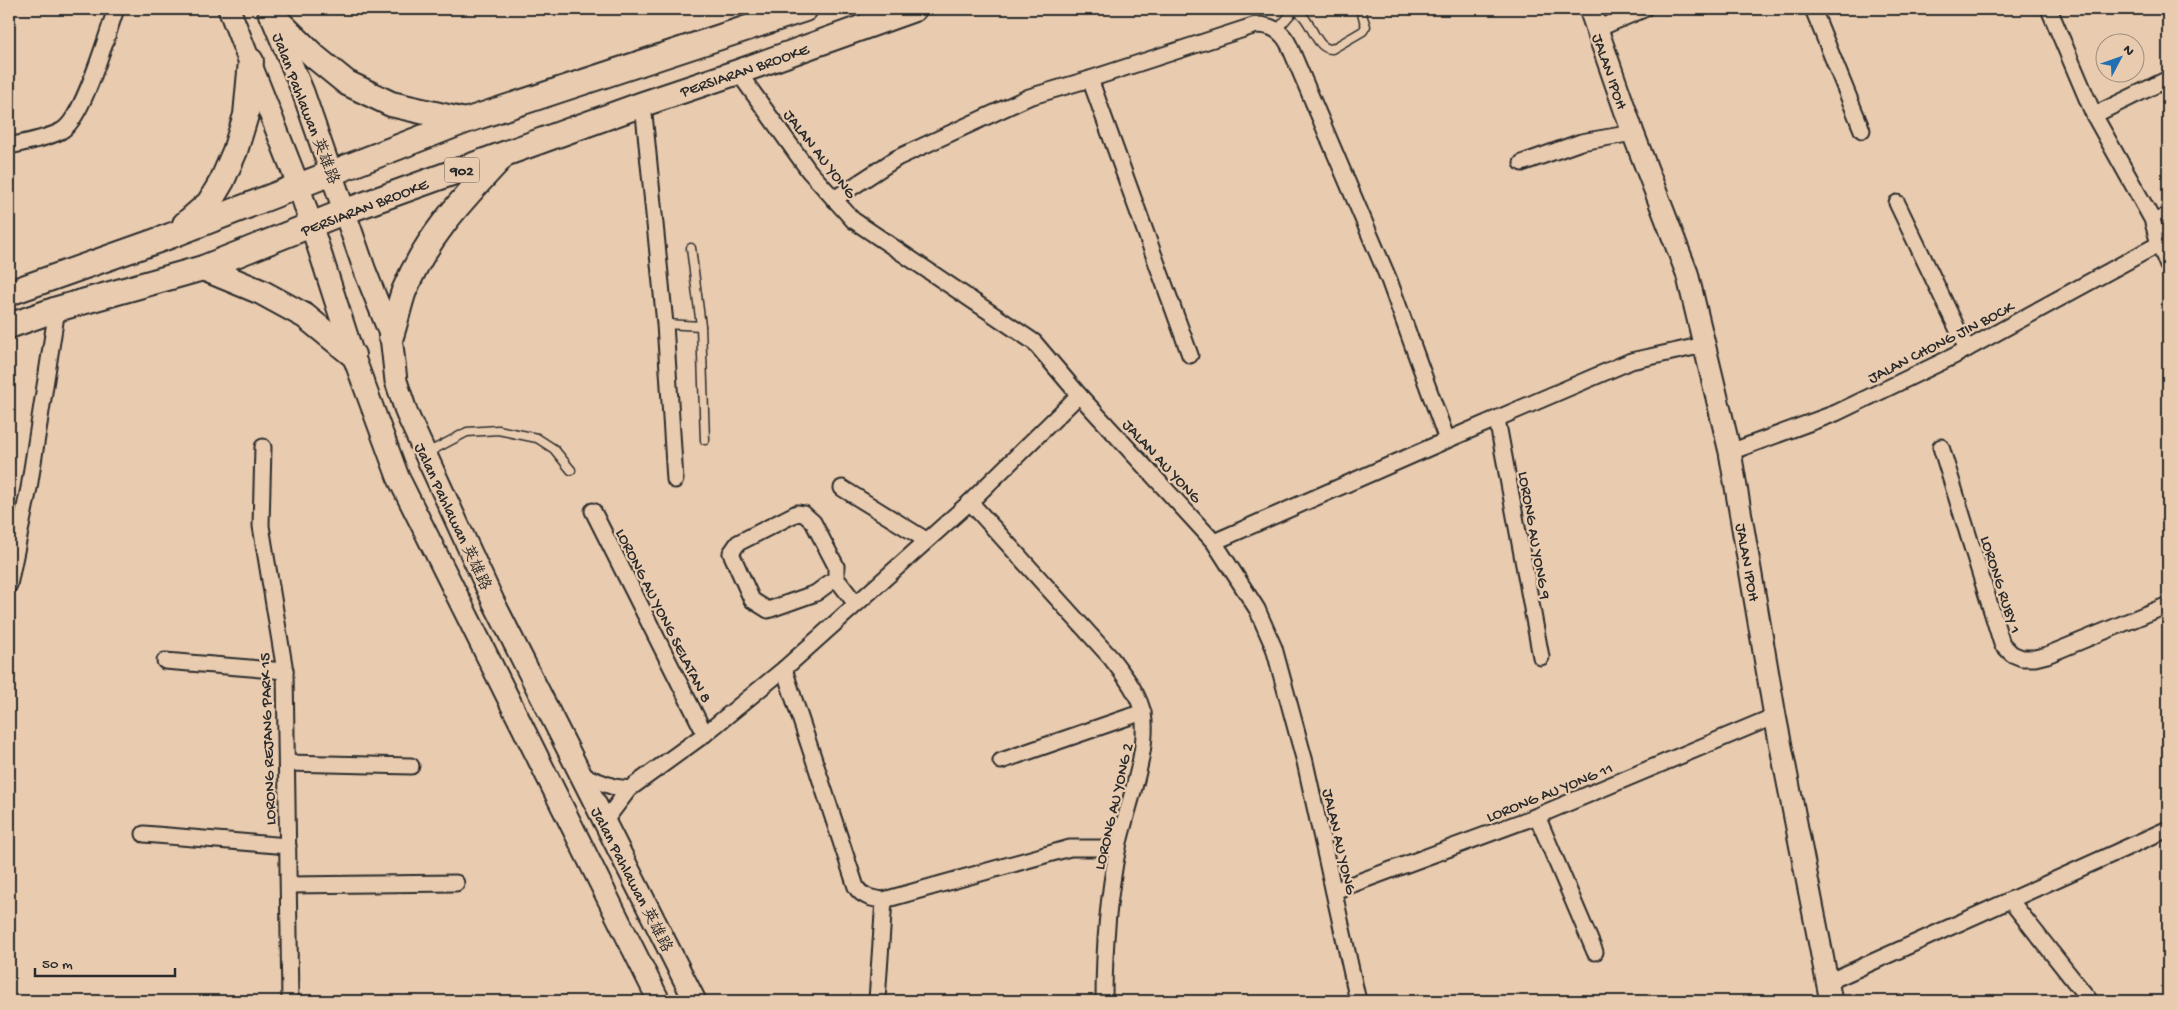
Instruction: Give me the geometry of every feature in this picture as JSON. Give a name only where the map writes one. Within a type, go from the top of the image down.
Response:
[{"type":"main road","name":"Jalan Pahlawan 英雄路","points":[[229,9],[299,187],[353,355],[398,477],[659,1001]]},
{"type":"main road","points":[[9,294],[170,236],[465,121],[805,9]]},
{"type":"main road","name":"PERSIARAN BROOKE","points":[[9,326],[57,309],[203,268],[313,226],[346,211],[914,9]]},
{"type":"main road","name":"JALAN IPOH","points":[[1590,9],[1632,133],[1687,273],[1730,452],[1775,716],[1829,992]]},
{"type":"main road","name":"Jalan Pahlawan 英雄路","points":[[269,11],[303,92],[346,211],[365,271],[391,336],[396,381],[407,414],[494,603],[695,1001]]},
{"type":"main road","points":[[269,11],[314,58],[347,83],[392,104],[465,121]]},
{"type":"main road","points":[[170,236],[210,203],[222,181],[235,151],[246,115],[251,61]]},
{"type":"main road","points":[[391,336],[404,292],[425,250],[453,210],[504,154]]},
{"type":"main road","points":[[203,268],[261,292],[305,316],[353,355]]},
{"type":"street","points":[[9,146],[62,131],[72,122],[81,106],[116,9]]},
{"type":"street","points":[[1597,29],[1644,9]]},
{"type":"street","points":[[1813,9],[1862,130]]},
{"type":"street","points":[[2049,9],[2094,115],[2152,219],[2168,266]]},
{"type":"street","points":[[834,199],[898,158],[1029,97],[1256,25],[1266,25],[1284,36],[1289,45],[1389,280],[1447,440]]},
{"type":"street","name":"JALAN AU YONG","points":[[738,72],[809,171],[853,220],[1034,342],[1078,395],[1214,542],[1257,609],[1274,648],[1305,762],[1358,1001]]},
{"type":"street","points":[[1090,79],[1190,355]]},
{"type":"street","points":[[2094,115],[2168,79]]},
{"type":"street","points":[[643,104],[665,324],[675,480]]},
{"type":"street","name":"JALAN IPOH","points":[[1522,163],[1581,142],[1632,133]]},
{"type":"street","points":[[1897,203],[1966,349]]},
{"type":"street","name":"JALAN CHONG JIN BOCK","points":[[1730,452],[1836,412],[1966,349],[2159,244]]},
{"type":"street","points":[[9,585],[29,488],[57,309]]},
{"type":"street","points":[[1214,542],[1631,362],[1704,344]]},
{"type":"street","points":[[604,822],[629,789],[705,734],[784,669],[970,502],[1078,395]]},
{"type":"street","name":"LORONG AU YONG 9","points":[[1497,419],[1541,657]]},
{"type":"street","name":"LORONG RUBY 1","points":[[1941,447],[2002,644],[2012,654],[2022,658],[2047,655],[2168,605]]},
{"type":"street","name":"LORONG REJANG PARK 15","points":[[263,448],[261,526],[285,671],[290,1001]]},
{"type":"street","points":[[842,488],[926,540]]},
{"type":"street","name":"LORONG AU YONG 2","points":[[970,502],[1111,658],[1130,684],[1143,712],[1145,740],[1118,848],[1104,966],[1104,1001]]},
{"type":"street","name":"LORONG AU YONG SELATAN 8","points":[[594,511],[705,734]]},
{"type":"street","points":[[836,578],[816,593],[768,610],[752,600],[731,553],[738,543],[797,513],[804,514],[813,522],[836,566],[836,578],[856,604]]},
{"type":"street","points":[[165,661],[285,671]]},
{"type":"street","points":[[784,669],[856,887],[861,894],[871,899],[884,900],[1070,848],[1118,848]]},
{"type":"street","points":[[1001,762],[1143,712]]},
{"type":"street","name":"LORONG AU YONG 11","points":[[1334,892],[1537,816],[1775,716]]},
{"type":"street","points":[[287,763],[410,766]]},
{"type":"street","points":[[581,775],[614,787],[629,789]]},
{"type":"street","points":[[1537,816],[1595,952]]},
{"type":"street","points":[[1829,992],[2010,900],[2168,829]]},
{"type":"street","points":[[144,834],[288,846]]},
{"type":"street","points":[[289,884],[456,883]]},
{"type":"street","points":[[877,1000],[884,900]]},
{"type":"street","points":[[2010,900],[2090,1001]]},
{"type":"lane","points":[[1277,30],[1295,9],[1303,15],[1320,43],[1328,49],[1332,49],[1363,31],[1366,26],[1360,9]]},
{"type":"lane","points":[[2152,219],[2168,211]]},
{"type":"lane","points":[[691,248],[700,326],[705,440]]},
{"type":"lane","points":[[665,324],[700,326]]},
{"type":"lane","points":[[425,454],[468,432],[498,430],[537,438],[554,449],[571,470]]}]
